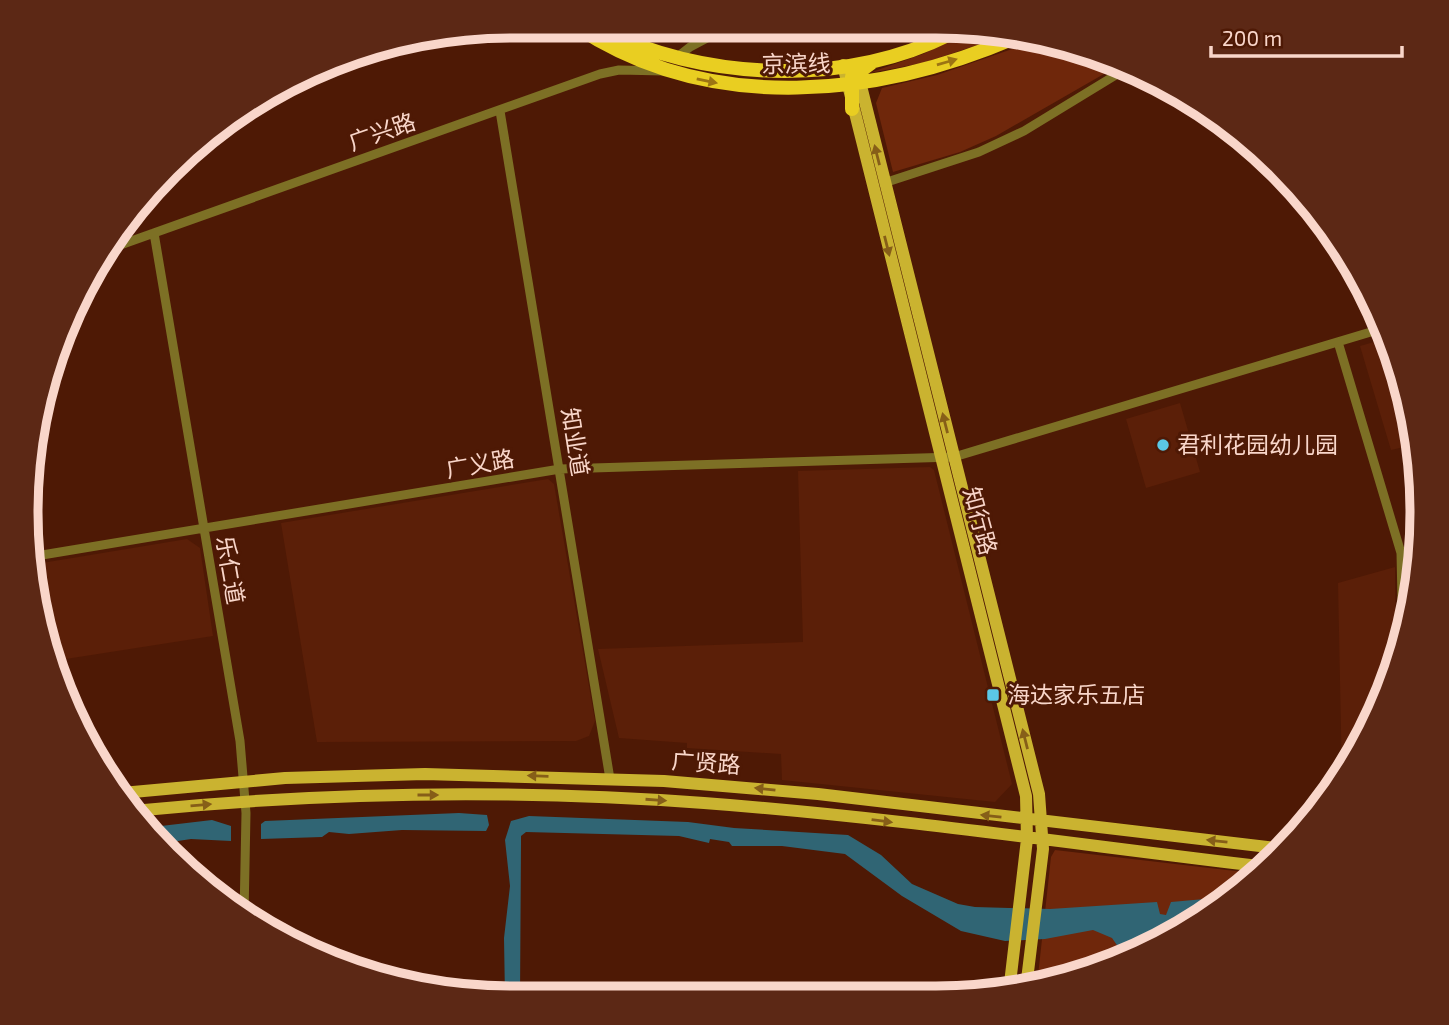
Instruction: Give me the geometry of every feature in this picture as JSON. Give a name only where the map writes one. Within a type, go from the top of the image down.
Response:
[{"type":"highway","name":"京滨线","points":[[592,38],[743,86],[792,89],[852,75]]},
{"type":"highway","name":"京滨线","points":[[618,38],[673,65],[881,79],[967,56],[1000,43]]},
{"type":"highway","points":[[858,108],[852,75],[885,58],[939,38]]},
{"type":"main road","points":[[858,108],[869,88],[881,79]]},
{"type":"main road","name":"知行路","points":[[858,108],[884,183],[1024,785],[1027,839],[1011,980]]},
{"type":"main road","name":"知行路","points":[[858,108],[948,458],[1039,794],[1042,840],[1028,977]]},
{"type":"main road","name":"广贤路","points":[[130,792],[244,780],[425,774],[610,779],[748,787],[1272,848]]},
{"type":"main road","name":"广贤路","points":[[144,810],[245,801],[401,795],[639,799],[813,813],[1253,865]]},
{"type":"street","points":[[673,65],[690,47],[707,38]]},
{"type":"street","name":"广兴路","points":[[121,245],[600,74],[673,65]]},
{"type":"street","points":[[884,183],[954,161],[1013,136],[1117,74]]},
{"type":"street","name":"知业道","points":[[500,111],[610,779]]},
{"type":"street","name":"乐仁道","points":[[155,233],[240,741],[245,801],[244,903]]},
{"type":"street","name":"广义路","points":[[41,555],[560,469],[948,458],[1374,331]]},
{"type":"street","points":[[1338,342],[1401,553],[1402,599]]},
{"type":"street","points":[[1401,553],[1408,552]]},
{"type":"shaded area","points":[[955,39],[987,42],[923,63],[869,73],[923,54]]},
{"type":"shaded area","points":[[1019,46],[1059,55],[1108,71],[996,136],[960,152],[893,172],[876,103],[882,88],[937,75]]},
{"type":"shaded area","points":[[1378,341],[1394,390],[1405,447],[1391,450],[1360,346]]},
{"type":"shaded area","name":"君利花园幼儿园","points":[[1180,403],[1200,472],[1146,488],[1126,419]]},
{"type":"shaded area","points":[[930,467],[934,470],[1012,784],[995,802],[782,780],[781,754],[687,748],[687,743],[619,738],[598,649],[803,642],[798,471]]},
{"type":"shaded area","points":[[548,479],[554,484],[595,721],[589,736],[576,741],[317,742],[281,523]]},
{"type":"shaded area","points":[[187,539],[200,548],[213,636],[62,660],[48,605],[42,563]]},
{"type":"shaded area","points":[[1395,567],[1394,635],[1374,694],[1342,758],[1338,583]]},
{"type":"shaded area","points":[[1055,850],[1245,872],[1200,907],[1146,938],[1089,961],[1038,975],[1051,857]]},
{"type":"water","points":[[459,813],[487,815],[489,825],[486,831],[402,830],[349,834],[329,832],[322,837],[261,839],[261,824],[265,821]]},
{"type":"water","points":[[529,816],[688,822],[734,828],[848,835],[881,855],[912,884],[958,904],[975,907],[1050,909],[1157,902],[1160,914],[1166,915],[1171,902],[1212,898],[1146,938],[1119,949],[1112,938],[1093,930],[1045,939],[1005,941],[961,931],[902,896],[845,854],[782,846],[732,846],[729,842],[710,839],[709,843],[679,836],[526,832],[521,836],[520,986],[505,986],[504,938],[510,886],[505,840],[511,821]]},
{"type":"water","points":[[212,820],[231,826],[231,841],[191,839],[171,842],[157,826]]},
{"type":"place","name":"君利花园幼儿园","points":[[1163,445]]},
{"type":"place","name":"海达家乐五店","points":[[993,695]]}]
